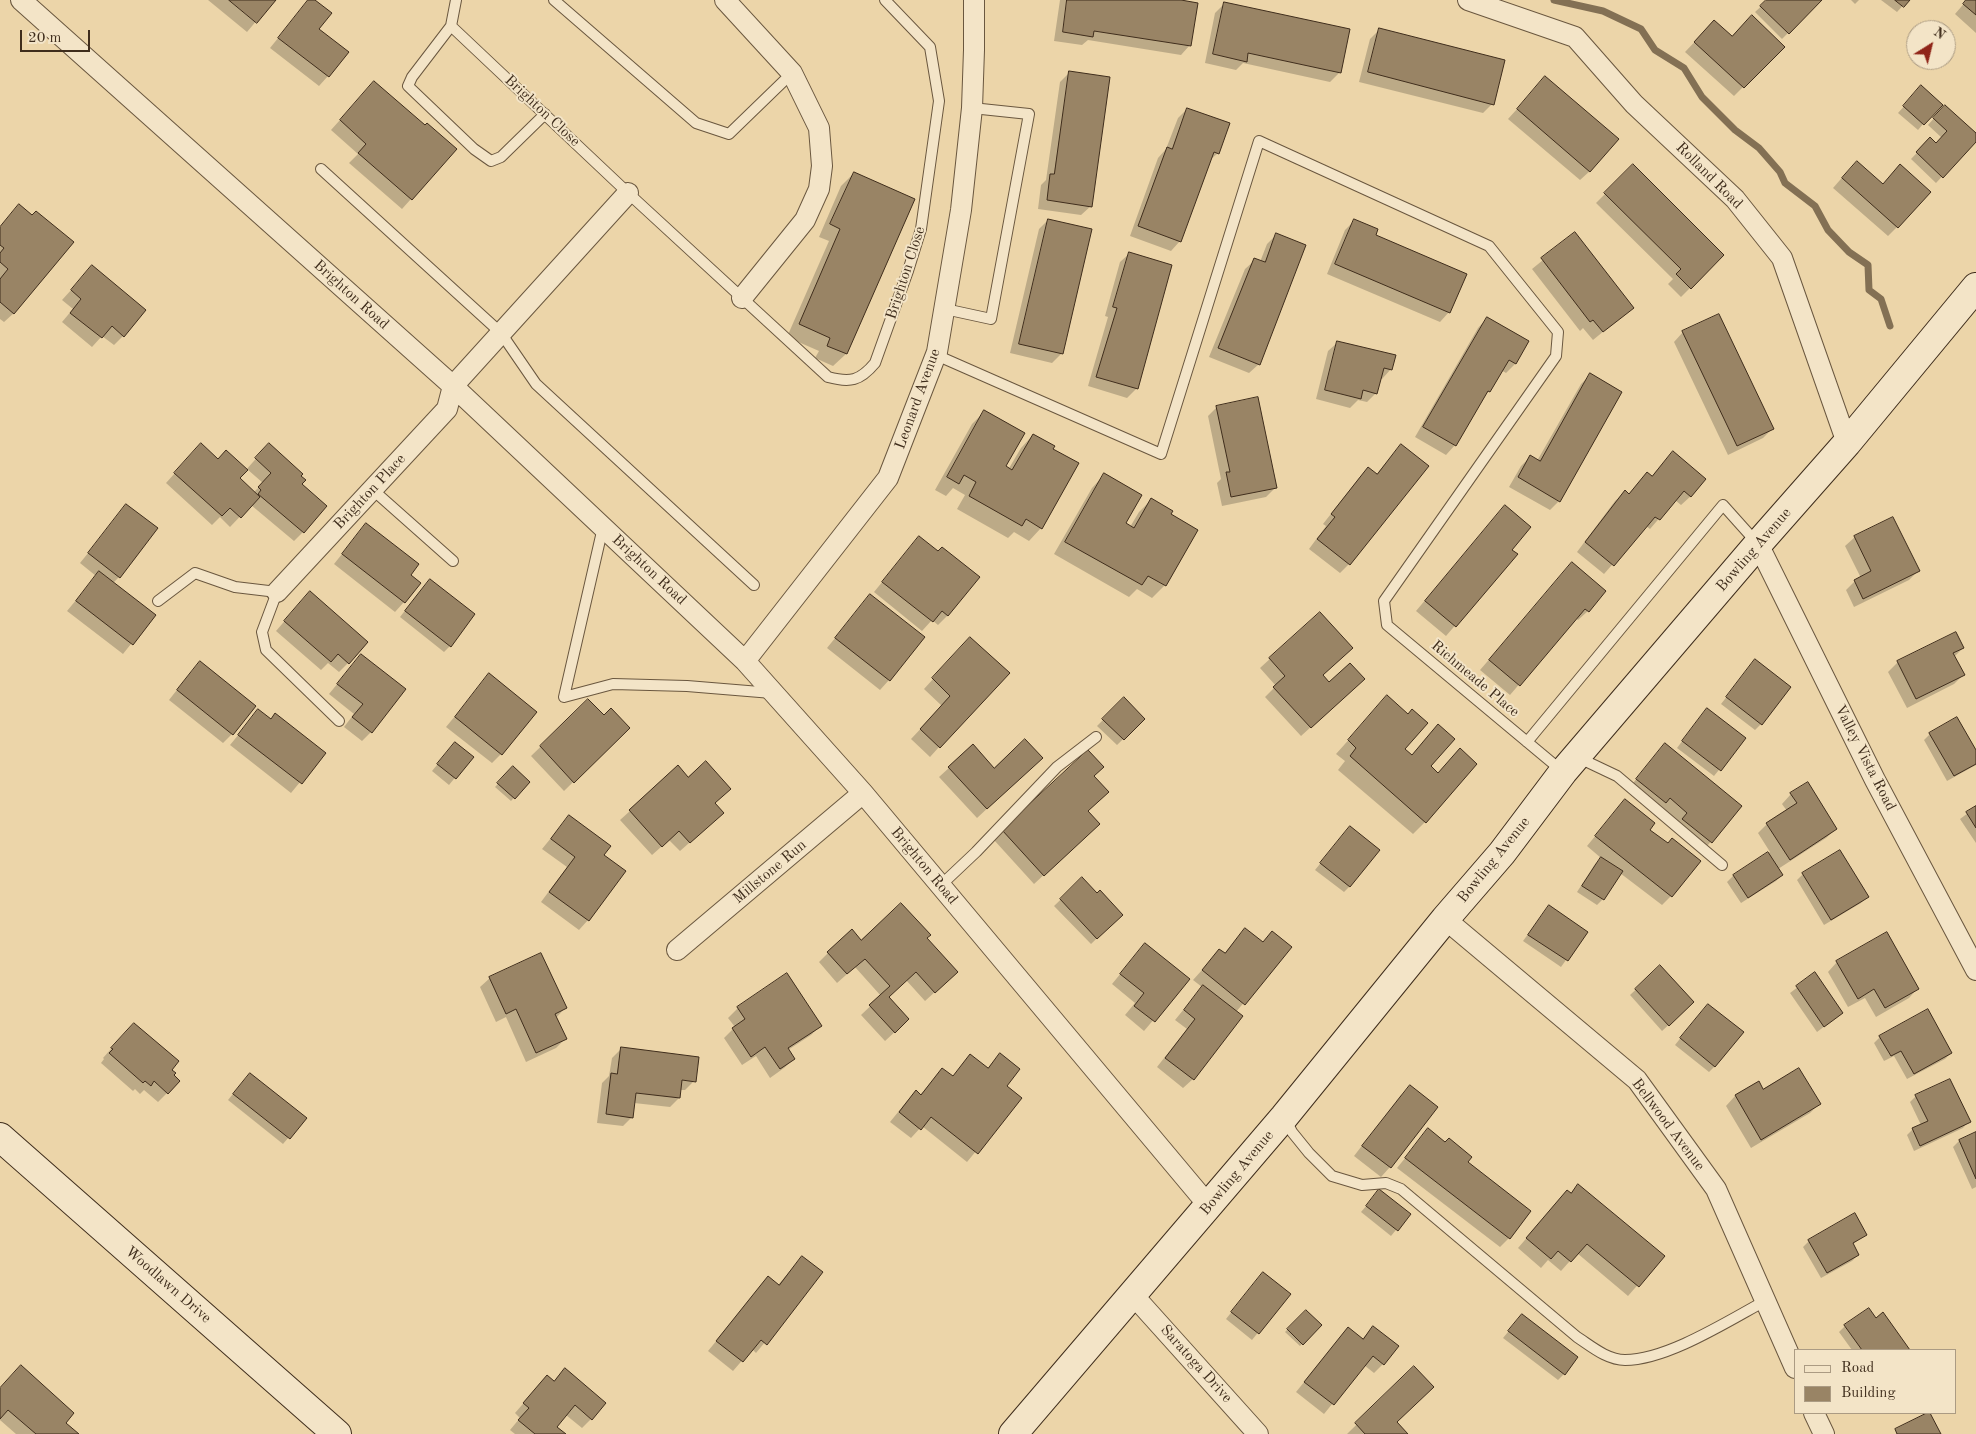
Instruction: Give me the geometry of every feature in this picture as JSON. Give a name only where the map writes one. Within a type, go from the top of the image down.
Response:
[{"type":"street","name":"Brighton Road","points":[[21,0],[453,386],[745,661],[863,793],[1209,1206]]},
{"type":"street","points":[[725,0],[792,73],[819,128],[822,166],[819,189],[805,220],[742,298]]},
{"type":"street","name":"Leonard Avenue","points":[[745,661],[888,478],[936,355],[961,210],[972,108],[974,0]]},
{"type":"street","name":"Rolland Road","points":[[1468,0],[1575,37],[1634,104],[1735,199],[1782,258],[1847,443]]},
{"type":"street","points":[[453,386],[628,193]]},
{"type":"street","name":"Bowling Avenue","points":[[1013,1434],[1284,1117],[1445,919],[1502,853],[1570,764],[1847,443],[1976,287]]},
{"type":"street","name":"Brighton Place","points":[[277,592],[447,409],[453,386]]},
{"type":"street","name":"Valley Vista Road","points":[[1758,544],[1875,780],[1976,970]]},
{"type":"street","name":"Millstone Run","points":[[677,950],[863,793]]},
{"type":"street","name":"Bellwood Avenue","points":[[1445,919],[1637,1080],[1716,1188],[1794,1366]]},
{"type":"street","name":"Woodlawn Drive","points":[[0,1137],[337,1434]]},
{"type":"street","name":"Saratoga Drive","points":[[1133,1294],[1258,1434]]},
{"type":"street","points":[[1814,1414],[1824,1434]]},
{"type":"lane","points":[[456,0],[451,26],[412,77],[408,86],[474,149],[491,161],[502,157],[545,114]]},
{"type":"lane","points":[[554,0],[696,123],[729,134],[792,73]]},
{"type":"lane","name":"Brighton Close","points":[[451,26],[628,193],[828,377],[844,381],[866,374],[875,363],[908,271],[922,229],[939,101],[930,47],[885,0]]},
{"type":"lane","points":[[945,309],[992,319],[1029,114],[972,108]]},
{"type":"lane","name":"Richmeade Place","points":[[936,355],[1160,454],[1259,141],[1489,246],[1558,332],[1556,356],[1384,601],[1388,625],[1527,742],[1570,764],[1618,776],[1722,865]]},
{"type":"lane","points":[[321,169],[502,332],[536,384],[754,585]]},
{"type":"lane","points":[[372,490],[453,561]]},
{"type":"lane","points":[[1527,742],[1723,505],[1758,544]]},
{"type":"lane","points":[[603,527],[564,697],[613,684],[687,686],[774,693]]},
{"type":"lane","points":[[158,601],[195,573],[235,587],[277,592],[262,632],[266,650],[339,721]]},
{"type":"lane","points":[[940,886],[976,852],[1057,767],[1096,737]]},
{"type":"lane","points":[[1284,1117],[1292,1132],[1309,1153],[1332,1176],[1362,1185],[1386,1183],[1401,1189],[1577,1337],[1605,1355],[1624,1360],[1648,1356],[1688,1343],[1765,1301]]},
{"type":"building","points":[[229,0],[276,0],[257,23]]},
{"type":"building","points":[[308,0],[315,0],[332,13],[319,29],[349,52],[329,77],[278,38]]},
{"type":"building","points":[[1067,0],[1181,0],[1198,3],[1191,46],[1094,31],[1093,37],[1063,32]]},
{"type":"building","points":[[1766,0],[1822,0],[1789,34],[1760,6]]},
{"type":"building","points":[[1895,0],[1910,0],[1904,7]]},
{"type":"building","points":[[1966,0],[1976,0],[1976,15],[1963,4]]},
{"type":"building","points":[[1224,2],[1350,29],[1341,73],[1248,53],[1247,62],[1213,54]]},
{"type":"building","points":[[1752,15],[1785,47],[1744,88],[1694,42],[1714,20],[1732,36]]},
{"type":"building","points":[[1379,28],[1505,60],[1494,105],[1368,72]]},
{"type":"building","points":[[1069,71],[1110,77],[1092,207],[1047,200],[1050,174],[1054,174]]},
{"type":"building","points":[[1545,76],[1619,139],[1590,172],[1517,109]]},
{"type":"building","points":[[374,81],[425,125],[427,123],[457,149],[412,200],[358,153],[366,144],[340,120]]},
{"type":"building","points":[[1921,85],[1943,105],[1924,125],[1903,106]]},
{"type":"building","points":[[1945,105],[1976,133],[1976,142],[1943,178],[1916,152],[1930,137],[1936,143],[1947,131],[1933,118]]},
{"type":"building","points":[[1187,108],[1230,123],[1219,154],[1214,152],[1181,242],[1138,226],[1167,147],[1172,149]]},
{"type":"building","points":[[1857,161],[1883,184],[1900,164],[1931,192],[1898,228],[1842,178]]},
{"type":"building","points":[[1633,164],[1724,255],[1691,289],[1676,274],[1681,269],[1604,193]]},
{"type":"building","points":[[854,172],[915,199],[847,354],[827,346],[830,338],[799,324],[840,229],[830,224]]},
{"type":"building","points":[[19,204],[32,215],[36,211],[74,242],[14,314],[0,302],[0,279],[8,269],[0,262],[0,253],[4,248],[0,245],[0,227]]},
{"type":"building","points":[[1048,219],[1092,229],[1063,354],[1019,344]]},
{"type":"building","points":[[1354,219],[1378,229],[1376,235],[1467,274],[1450,313],[1335,264]]},
{"type":"building","points":[[1575,232],[1634,308],[1603,332],[1593,320],[1590,322],[1541,258]]},
{"type":"building","points":[[1276,233],[1306,245],[1260,365],[1218,348],[1254,258],[1265,262]]},
{"type":"building","points":[[1129,252],[1172,265],[1138,389],[1096,377],[1117,308],[1113,307]]},
{"type":"building","points":[[92,265],[146,310],[124,337],[112,326],[102,338],[70,313],[81,299],[71,290]]},
{"type":"building","points":[[1719,314],[1774,429],[1737,446],[1682,331]]},
{"type":"building","points":[[1487,317],[1529,341],[1516,364],[1509,360],[1490,392],[1488,391],[1456,446],[1423,427]]},
{"type":"building","points":[[1337,341],[1396,355],[1392,370],[1384,368],[1377,394],[1363,390],[1361,399],[1325,390]]},
{"type":"building","points":[[1590,373],[1622,392],[1560,502],[1518,477],[1530,455],[1540,461]]},
{"type":"building","points":[[1258,397],[1277,488],[1231,497],[1226,472],[1230,472],[1216,406]]},
{"type":"building","points":[[984,410],[1025,433],[1006,466],[1012,470],[1033,434],[1055,446],[1053,449],[1079,463],[1042,529],[1026,519],[1022,526],[969,496],[976,482],[964,475],[959,484],[947,477]]},
{"type":"building","points":[[201,443],[218,459],[226,450],[248,470],[240,478],[260,497],[241,518],[230,508],[222,516],[174,473]]},
{"type":"building","points":[[269,443],[303,474],[301,476],[306,480],[302,484],[327,506],[304,533],[258,494],[261,490],[258,487],[271,473],[255,458]]},
{"type":"building","points":[[1401,444],[1429,466],[1350,565],[1317,539],[1335,517],[1331,514],[1368,467],[1377,474]]},
{"type":"building","points":[[1673,451],[1706,479],[1691,497],[1684,491],[1660,520],[1655,517],[1614,566],[1585,542],[1625,490],[1629,494],[1647,472],[1652,476]]},
{"type":"building","points":[[1104,473],[1142,495],[1126,523],[1134,528],[1151,498],[1173,511],[1171,514],[1198,530],[1166,586],[1148,576],[1142,585],[1065,542]]},
{"type":"building","points":[[126,504],[158,528],[120,578],[88,553]]},
{"type":"building","points":[[1505,505],[1531,527],[1512,550],[1518,554],[1456,627],[1425,601]]},
{"type":"building","points":[[1893,517],[1920,571],[1863,599],[1854,580],[1871,571],[1854,536]]},
{"type":"building","points":[[366,523],[419,564],[411,575],[421,583],[405,603],[342,554]]},
{"type":"building","points":[[919,536],[938,551],[942,547],[980,577],[948,616],[942,611],[933,622],[882,582]]},
{"type":"building","points":[[1572,562],[1606,591],[1589,612],[1585,609],[1520,686],[1489,660]]},
{"type":"building","points":[[99,571],[156,615],[133,645],[76,601]]},
{"type":"building","points":[[430,579],[475,614],[451,647],[405,611]]},
{"type":"building","points":[[310,591],[368,642],[349,664],[338,654],[331,662],[284,621]]},
{"type":"building","points":[[870,594],[925,637],[890,681],[835,638]]},
{"type":"building","points":[[1320,612],[1353,648],[1323,675],[1329,682],[1350,663],[1365,679],[1311,728],[1273,687],[1285,676],[1269,658]]},
{"type":"building","points":[[1956,632],[1964,648],[1953,653],[1965,675],[1916,699],[1897,661]]},
{"type":"building","points":[[970,637],[1010,673],[940,748],[920,729],[950,696],[932,678]]},
{"type":"building","points":[[361,654],[406,689],[372,733],[352,717],[363,704],[337,684]]},
{"type":"building","points":[[1755,659],[1791,687],[1762,725],[1726,697]]},
{"type":"building","points":[[200,661],[256,706],[233,735],[177,690]]},
{"type":"building","points":[[489,673],[537,712],[502,755],[455,717]]},
{"type":"building","points":[[1387,695],[1408,714],[1412,709],[1428,723],[1405,749],[1412,755],[1438,724],[1455,739],[1431,766],[1438,773],[1460,748],[1477,764],[1426,823],[1350,756],[1356,748],[1348,740]]},
{"type":"building","points":[[1124,697],[1145,719],[1124,740],[1102,719]]},
{"type":"building","points":[[588,699],[604,715],[611,708],[630,728],[574,783],[540,746]]},
{"type":"building","points":[[1707,708],[1746,738],[1721,771],[1682,741]]},
{"type":"building","points":[[258,709],[271,719],[275,713],[326,753],[302,784],[238,735]]},
{"type":"building","points":[[1957,717],[1976,750],[1976,764],[1954,776],[1929,733]]},
{"type":"building","points":[[1025,739],[1043,758],[987,809],[948,767],[973,744],[994,768]]},
{"type":"building","points":[[455,742],[474,757],[456,779],[437,764]]},
{"type":"building","points":[[1665,743],[1742,806],[1712,843],[1682,819],[1687,813],[1670,798],[1666,803],[1636,779]]},
{"type":"building","points":[[1088,750],[1104,767],[1094,776],[1109,792],[1088,811],[1100,824],[1044,876],[1002,830]]},
{"type":"building","points":[[706,761],[731,789],[715,803],[724,813],[690,843],[679,831],[662,847],[629,810],[678,765],[688,777]]},
{"type":"building","points":[[513,766],[530,782],[515,799],[497,783]]},
{"type":"building","points":[[1808,782],[1837,829],[1790,860],[1766,823],[1797,803],[1790,793]]},
{"type":"building","points":[[1625,799],[1655,823],[1650,830],[1668,843],[1672,838],[1701,861],[1672,897],[1595,836]]},
{"type":"building","points":[[1976,806],[1976,828],[1966,812]]},
{"type":"building","points":[[569,815],[611,846],[604,855],[626,871],[589,921],[549,892],[575,857],[551,839]]},
{"type":"building","points":[[1350,826],[1380,850],[1350,887],[1320,863]]},
{"type":"building","points":[[1840,850],[1869,897],[1831,920],[1802,873]]},
{"type":"building","points":[[1768,852],[1783,875],[1748,898],[1733,875]]},
{"type":"building","points":[[1601,857],[1623,871],[1604,900],[1582,886]]},
{"type":"building","points":[[1082,877],[1097,893],[1100,890],[1123,915],[1097,939],[1060,899]]},
{"type":"building","points":[[901,903],[931,935],[927,938],[958,972],[935,993],[916,972],[889,997],[909,1019],[895,1033],[869,1005],[890,986],[865,959],[847,974],[827,952],[852,929],[861,940]]},
{"type":"building","points":[[1549,905],[1588,932],[1568,961],[1528,935]]},
{"type":"building","points":[[1245,928],[1263,942],[1272,931],[1292,947],[1245,1005],[1202,970],[1219,949],[1225,953]]},
{"type":"building","points":[[1887,932],[1919,989],[1885,1008],[1874,989],[1858,999],[1836,961]]},
{"type":"building","points":[[1145,943],[1190,979],[1155,1022],[1134,1006],[1144,993],[1120,974]]},
{"type":"building","points":[[541,953],[567,1008],[555,1014],[567,1039],[536,1053],[516,1009],[506,1014],[489,977]]},
{"type":"building","points":[[1660,965],[1694,1002],[1669,1026],[1635,989]]},
{"type":"building","points":[[1815,972],[1843,1013],[1824,1027],[1796,986]]},
{"type":"building","points":[[787,973],[822,1026],[788,1048],[795,1059],[780,1069],[765,1047],[751,1057],[732,1028],[745,1019],[737,1007]]},
{"type":"building","points":[[1203,985],[1243,1016],[1194,1080],[1165,1058],[1195,1019],[1184,1010]]},
{"type":"building","points":[[1708,1004],[1744,1032],[1715,1067],[1680,1038]]},
{"type":"building","points":[[1928,1009],[1952,1053],[1914,1074],[1901,1051],[1891,1056],[1879,1036]]},
{"type":"building","points":[[134,1023],[179,1061],[172,1070],[180,1081],[168,1094],[154,1081],[151,1086],[145,1081],[143,1083],[109,1053],[113,1049],[111,1048]]},
{"type":"building","points":[[621,1047],[699,1057],[696,1082],[682,1080],[680,1098],[636,1093],[633,1118],[606,1114],[611,1073],[617,1074]]},
{"type":"building","points":[[1000,1053],[1020,1069],[1007,1086],[1022,1098],[978,1154],[931,1117],[921,1130],[899,1112],[916,1090],[921,1095],[942,1068],[953,1076],[970,1054],[988,1068]]},
{"type":"building","points":[[1799,1068],[1821,1104],[1761,1140],[1735,1095],[1759,1081],[1763,1089]]},
{"type":"building","points":[[250,1073],[307,1118],[290,1139],[233,1094]]},
{"type":"building","points":[[1950,1079],[1971,1122],[1920,1146],[1912,1128],[1928,1121],[1915,1095]]},
{"type":"building","points":[[1410,1085],[1438,1107],[1391,1168],[1362,1146]]},
{"type":"building","points":[[1428,1128],[1445,1142],[1449,1138],[1472,1157],[1468,1162],[1531,1211],[1510,1239],[1405,1158]]},
{"type":"building","points":[[1976,1132],[1976,1179],[1959,1140]]},
{"type":"building","points":[[1578,1184],[1665,1256],[1639,1287],[1587,1244],[1571,1262],[1558,1251],[1551,1259],[1526,1238],[1567,1190],[1571,1193]]},
{"type":"building","points":[[1379,1189],[1411,1214],[1398,1231],[1366,1206]]},
{"type":"building","points":[[1855,1213],[1867,1235],[1853,1243],[1859,1255],[1827,1273],[1808,1240]]},
{"type":"building","points":[[802,1256],[823,1272],[767,1345],[761,1340],[743,1362],[716,1341],[768,1276],[779,1285]]},
{"type":"building","points":[[1263,1272],[1291,1294],[1259,1334],[1231,1312]]},
{"type":"building","points":[[1869,1308],[1876,1318],[1883,1312],[1909,1349],[1861,1349],[1844,1325]]},
{"type":"building","points":[[1306,1310],[1322,1325],[1303,1345],[1287,1329]]},
{"type":"building","points":[[1522,1314],[1578,1357],[1565,1375],[1508,1331]]},
{"type":"building","points":[[1373,1326],[1399,1346],[1384,1365],[1373,1356],[1334,1405],[1304,1382],[1348,1327],[1363,1339]]},
{"type":"building","points":[[21,1365],[74,1413],[66,1423],[79,1434],[36,1434],[8,1410],[0,1419],[0,1388]]},
{"type":"building","points":[[1414,1366],[1434,1387],[1397,1422],[1408,1434],[1365,1434],[1355,1423]]},
{"type":"building","points":[[565,1368],[606,1403],[592,1420],[575,1405],[557,1427],[566,1434],[535,1434],[518,1420],[529,1408],[523,1403],[547,1375],[554,1381]]},
{"type":"building","points":[[1925,1414],[1931,1414],[1941,1434],[1897,1434],[1895,1429]]},
{"type":"waterway","points":[[1554,0],[1603,11],[1641,29],[1655,50],[1684,68],[1702,97],[1735,130],[1759,148],[1780,172],[1785,183],[1815,206],[1828,230],[1849,252],[1868,265],[1869,290],[1881,299],[1890,326]]}]
